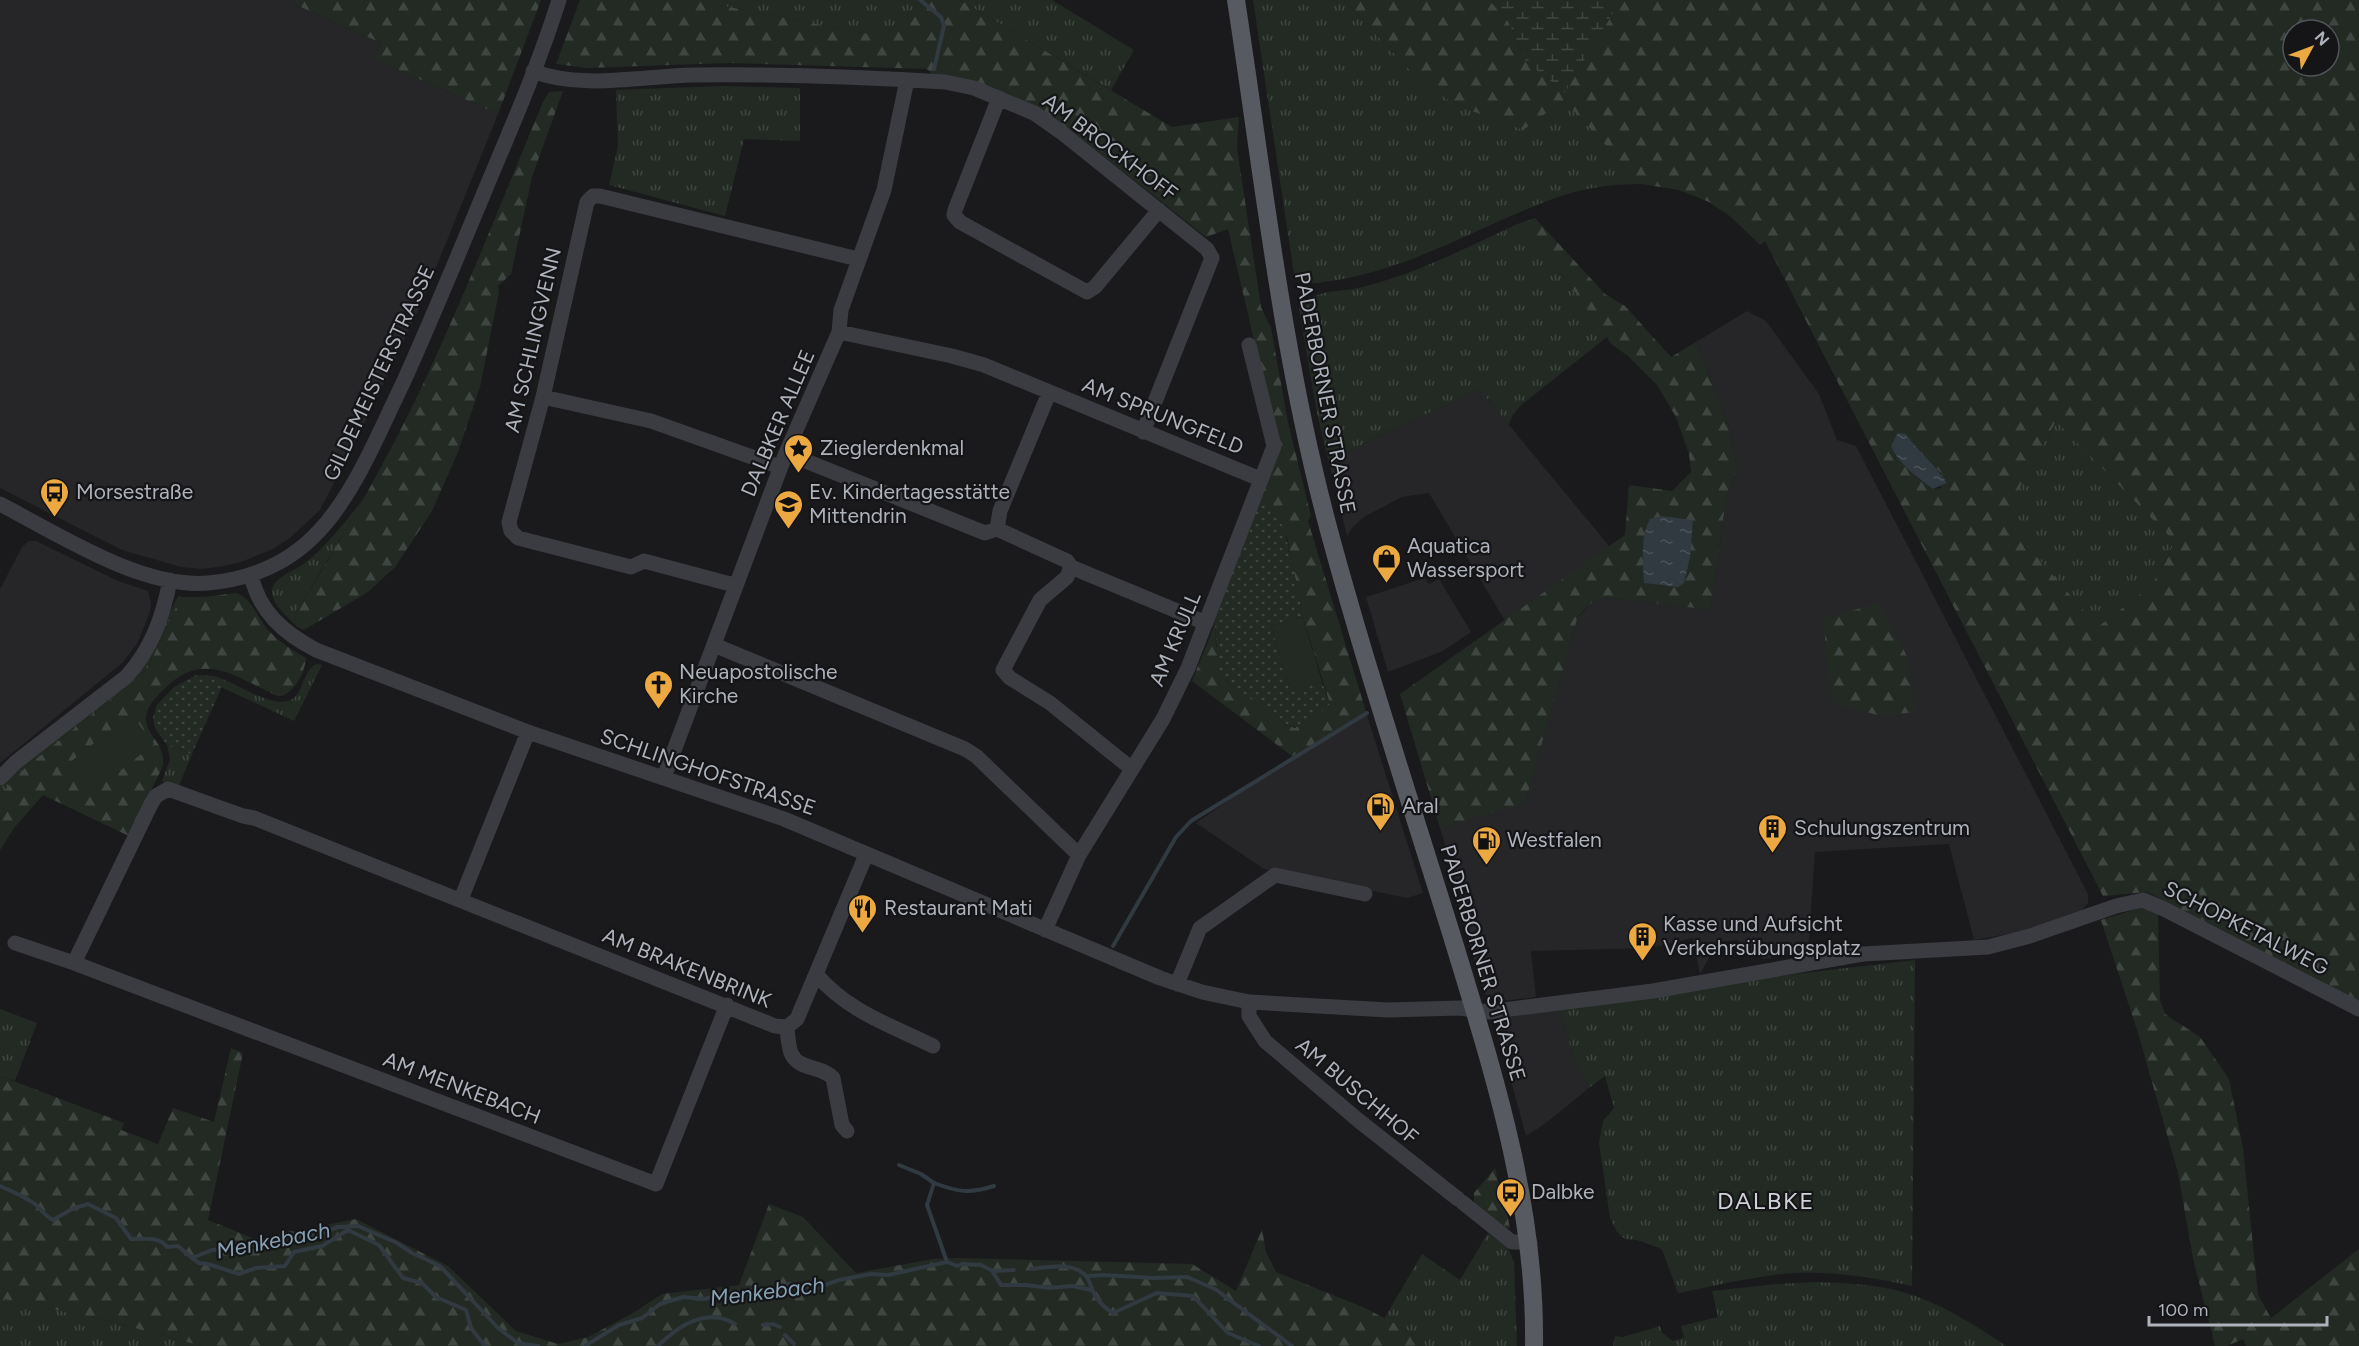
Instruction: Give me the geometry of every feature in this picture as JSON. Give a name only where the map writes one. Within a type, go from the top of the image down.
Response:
[{"type":"main road","name":"PADERBORNER STRASSE","points":[[1236,0],[1297,395],[1328,528],[1474,1010],[1513,1150],[1530,1242],[1534,1346]]},
{"type":"street","points":[[533,71],[559,0]]},
{"type":"street","name":"AM BROCKHOFF","points":[[533,71],[557,79],[581,81],[727,75],[907,80],[955,84],[999,98],[1034,113],[1207,249],[1212,258],[1143,432]]},
{"type":"street","name":"GILDEMEISTERSTRASSE","points":[[0,504],[126,568],[188,583],[208,583],[251,575],[278,563],[311,539],[334,512],[355,479],[419,346],[533,71]]},
{"type":"street","name":"DALBKER ALLEE","points":[[664,777],[734,585],[783,460],[839,332],[841,310],[884,190],[907,80]]},
{"type":"street","points":[[999,98],[955,210],[954,215],[960,222],[1087,292],[1095,287],[1159,210]]},
{"type":"street","name":"AM SCHLINGVENN","points":[[734,585],[644,561],[631,567],[518,538],[511,531],[509,522],[543,397],[587,202],[593,196],[600,196],[858,259]]},
{"type":"street","name":"AM SPRUNGFELD","points":[[839,332],[984,365],[1260,479]]},
{"type":"street","name":"AM KRULL","points":[[1045,930],[1078,855],[1163,719],[1188,668],[1274,446],[1249,345]]},
{"type":"street","name":"AM SPRUNGFELD","points":[[997,529],[1000,511],[1049,393]]},
{"type":"street","points":[[543,397],[651,421],[783,460],[985,533],[997,529],[1067,561],[1071,567],[1206,623]]},
{"type":"street","points":[[1071,567],[1067,577],[1040,600],[1004,670],[1010,678],[1050,704],[1132,770]]},
{"type":"street","name":"SCHLINGHOFSTRASSE","points":[[251,575],[257,593],[270,616],[298,640],[346,663],[528,732],[784,819],[1177,984],[1225,998],[1249,1002],[1388,1010],[1450,1007],[1474,1010]]},
{"type":"street","points":[[0,778],[16,762],[126,677],[136,666],[157,630],[170,580]]},
{"type":"street","points":[[714,645],[965,749],[976,756],[1078,855]]},
{"type":"street","points":[[461,899],[528,732]]},
{"type":"street","name":"AM BRAKENBRINK","points":[[74,963],[151,804],[162,791],[168,789],[254,818],[776,1026],[787,1027],[797,1019],[866,855]]},
{"type":"street","points":[[1177,984],[1200,928],[1275,875],[1365,894]]},
{"type":"street","name":"SCHOPKETALWEG","points":[[1474,1010],[1488,1012],[1653,991],[1863,954],[1988,947],[2030,936],[2116,906],[2143,900],[2359,1009]]},
{"type":"street","name":"AM MENKEBACH","points":[[15,943],[74,963],[656,1184],[727,1005]]},
{"type":"street","points":[[816,974],[830,991],[847,1004],[933,1046]]},
{"type":"street","name":"AM BUSCHHOF","points":[[1249,1002],[1249,1016],[1265,1041],[1358,1120],[1512,1242],[1530,1242]]},
{"type":"street","points":[[787,1027],[792,1055],[798,1062],[828,1072],[833,1077],[843,1125],[847,1131]]},
{"type":"shaded area","points":[[0,0],[296,0],[294,4],[381,43],[374,59],[498,114],[423,300],[320,510],[290,538],[273,549],[224,566],[203,569],[181,567],[122,550],[0,488]]},
{"type":"shaded area","points":[[1747,311],[1766,321],[1819,394],[1837,440],[1856,446],[2088,894],[2088,903],[2082,910],[2019,932],[1974,940],[1949,844],[1815,852],[1808,952],[1763,959],[1737,940],[1717,942],[1700,975],[1693,938],[1650,948],[1531,951],[1536,997],[1493,1000],[1485,994],[1456,899],[1460,897],[1440,828],[1525,802],[1577,619],[1589,604],[1598,599],[1613,598],[1711,610],[1726,498],[1738,469],[1728,425],[1696,342]]},
{"type":"shaded area","points":[[1480,390],[1610,547],[1505,621],[1429,493],[1402,497],[1364,517],[1347,536],[1329,463],[1376,437]]},
{"type":"shaded area","points":[[29,541],[36,541],[118,581],[148,591],[151,603],[150,612],[137,644],[122,663],[0,763],[0,589],[22,547]]},
{"type":"shaded area","points":[[1425,578],[1429,584],[1439,579],[1471,632],[1443,651],[1388,672],[1366,597]]},
{"type":"shaded area","points":[[1367,715],[1423,893],[1407,898],[1264,869],[1196,823],[1292,756]]},
{"type":"shaded area","points":[[1559,1009],[1575,1061],[1589,1088],[1526,1136],[1497,1029],[1499,1023],[1510,1017]]},
{"type":"green space","points":[[296,0],[541,0],[498,114],[374,59],[381,43],[294,4]]},
{"type":"green space","points":[[580,0],[707,0],[713,4],[884,37],[922,0],[960,0],[1172,127],[1239,117],[1237,148],[1261,307],[1271,328],[1288,422],[1311,516],[1308,521],[1367,715],[1292,756],[1192,681],[1215,624],[1216,646],[1227,682],[1289,726],[1295,728],[1330,704],[1303,617],[1287,538],[1256,501],[1279,447],[1228,229],[1206,237],[1073,132],[1025,101],[989,87],[933,75],[927,69],[729,63],[587,68],[556,64]]},
{"type":"green space","points":[[707,0],[922,0],[884,37],[713,4]]},
{"type":"green space","points":[[960,0],[1052,0],[1134,50],[1111,90]]},
{"type":"green space","points":[[1253,0],[1344,0],[1422,83],[1564,100],[1641,184],[1597,187],[1555,198],[1394,266],[1337,280],[1309,283],[1302,281],[1294,274]]},
{"type":"green space","points":[[1344,0],[1489,0],[1508,21],[1526,62],[1565,92],[1621,0],[2359,0],[2359,1002],[2147,892],[2103,896],[1765,241],[1760,245],[1731,217],[1709,202],[1679,190],[1641,184],[1564,100],[1523,130],[1456,105],[1422,83]],"holes":[[[2056,421],[2175,542],[2152,585],[2098,627],[2003,518]],[[1906,434],[1915,448],[1942,474],[1941,488],[1933,489],[1920,480],[1895,454]]]},
{"type":"green space","points":[[1489,0],[1621,0],[1565,92],[1526,62],[1508,21]]},
{"type":"green space","points":[[723,86],[800,88],[800,141],[744,139],[725,216],[609,185],[618,146],[616,90]]},
{"type":"green space","points":[[563,91],[532,177],[511,274],[498,286],[499,292],[480,387],[458,452],[432,511],[395,567],[368,592],[304,630],[296,626],[295,614],[367,492],[416,399],[460,301],[543,102],[549,92]]},
{"type":"green space","points":[[1535,218],[1605,294],[1625,306],[1671,357],[1696,342],[1728,425],[1738,469],[1726,498],[1711,610],[1613,598],[1601,599],[1587,606],[1577,619],[1525,803],[1440,828],[1400,694],[1625,535],[1629,485],[1672,491],[1691,472],[1689,454],[1676,417],[1657,385],[1628,356],[1610,343],[1600,323],[1520,223]]},
{"type":"green space","points":[[1520,223],[1600,323],[1607,337],[1521,405],[1512,416],[1509,425],[1480,390],[1376,437],[1329,463],[1317,413],[1299,308],[1312,297],[1320,294],[1354,289],[1403,275]]},
{"type":"green space","points":[[2057,420],[2175,542],[2152,585],[2098,628],[2002,518]]},
{"type":"green space","points":[[366,496],[295,614],[296,626],[281,610],[273,597],[275,583],[320,550]]},
{"type":"green space","points":[[1263,500],[1271,505],[1282,525],[1303,617],[1271,626],[1290,690],[1322,682],[1330,704],[1311,720],[1295,727],[1289,726],[1227,682],[1218,667],[1215,624],[1211,620],[1256,501]]},
{"type":"green space","points":[[236,593],[250,603],[271,633],[306,658],[301,676],[294,688],[278,696],[232,674],[218,670],[190,671],[161,692],[147,711],[147,726],[161,750],[163,766],[129,836],[43,795],[14,828],[0,850],[0,795],[25,768],[147,670],[175,609],[183,597]]},
{"type":"green space","points":[[178,596],[183,597],[175,609],[147,670],[25,768],[0,795],[0,786],[20,766],[88,713],[162,628]]},
{"type":"green space","points":[[1878,603],[1908,658],[1915,712],[1881,716],[1833,703],[1826,656],[1824,619]]},
{"type":"green space","points":[[1303,617],[1322,682],[1290,691],[1271,626]]},
{"type":"green space","points":[[317,664],[322,665],[294,721],[221,687],[225,680],[270,700],[287,701],[297,695],[308,671]]},
{"type":"green space","points":[[196,675],[214,676],[225,680],[192,754],[167,745],[155,728],[153,717],[157,705],[174,687]]},
{"type":"green space","points":[[131,714],[154,744],[92,793],[69,763]]},
{"type":"green space","points":[[167,745],[192,754],[178,788],[162,781],[170,759]]},
{"type":"green space","points":[[2147,906],[2158,912],[2160,1000],[2165,1014],[2200,1037],[2229,1079],[2243,1148],[2258,1295],[2271,1318],[2359,1249],[2359,1346],[2246,1346],[2243,1339],[2227,1346],[2215,1346],[2193,1258],[2178,1173],[2138,1033],[2101,920]]},
{"type":"green space","points":[[1915,960],[1912,1286],[1878,1279],[1826,1273],[1791,1273],[1678,1293],[1662,1249],[1637,1240],[1625,1239],[1617,1232],[1610,1218],[1599,1143],[1603,1121],[1614,1108],[1605,1076],[1589,1088],[1575,1061],[1559,1009],[1762,978]]},
{"type":"green space","points":[[0,1009],[37,1023],[15,1081],[0,1076]]},
{"type":"green space","points":[[231,1048],[243,1053],[208,1220],[255,1239],[356,1219],[448,1266],[516,1331],[558,1344],[588,1337],[633,1313],[662,1294],[739,1285],[769,1204],[803,1217],[856,1273],[933,1259],[956,1258],[1192,1264],[1236,1291],[1262,1229],[1266,1252],[1276,1272],[1365,1308],[1407,1330],[1421,1346],[202,1346],[108,1321],[0,1298],[0,1076],[124,1123],[121,1130],[158,1144],[173,1108],[214,1122]]},
{"type":"green space","points":[[1495,1168],[1510,1228],[1504,1228],[1474,1202],[1474,1193]]},
{"type":"green space","points":[[1488,1233],[1508,1248],[1514,1262],[1517,1346],[1421,1346],[1407,1330],[1384,1319],[1422,1254],[1460,1280]]},
{"type":"green space","points":[[1815,1282],[1848,1283],[1892,1289],[1917,1297],[1956,1315],[2006,1346],[1613,1346],[1615,1336],[1623,1337],[1660,1326],[1662,1333],[1673,1341],[1684,1338],[1681,1326],[1718,1317],[1712,1291]]},
{"type":"green space","points":[[0,1298],[108,1321],[202,1346],[0,1346]]},
{"type":"water","points":[[1898,433],[1906,434],[1947,483],[1933,489],[1903,464],[1891,446]]},
{"type":"water","points":[[1660,516],[1693,520],[1690,557],[1684,583],[1678,587],[1644,583],[1645,534],[1650,519]]},
{"type":"waterway","points":[[920,0],[941,17],[944,26],[934,69]]},
{"type":"waterway","points":[[1113,946],[1176,837],[1191,821],[1367,713]]},
{"type":"waterway","points":[[899,1165],[921,1174],[934,1183]]},
{"type":"waterway","points":[[947,1262],[927,1205],[934,1183],[964,1191],[994,1186]]},
{"type":"waterway","name":"Menkebach","points":[[0,1186],[31,1201],[53,1220],[72,1209],[88,1204],[116,1218],[131,1239],[150,1239],[160,1241],[167,1247],[178,1246],[192,1258],[212,1250],[257,1244],[291,1233],[307,1238],[338,1227],[358,1226],[397,1243],[440,1266],[498,1328],[518,1343],[538,1346]]},
{"type":"waterway","points":[[192,1258],[199,1263],[239,1274],[256,1268],[285,1266],[294,1252],[322,1246],[348,1230],[379,1245],[403,1278],[422,1283],[436,1297],[466,1310],[471,1328],[485,1346]]},
{"type":"waterway","name":"Menkebach","points":[[585,1346],[619,1325],[642,1318],[660,1304],[683,1297],[705,1299],[724,1293],[759,1289],[775,1292],[788,1284],[816,1288],[839,1280],[871,1274],[888,1275],[947,1262],[957,1266],[981,1265],[993,1271],[1014,1270]]},
{"type":"waterway","name":"Menkebach","points":[[1031,1269],[1060,1266],[1081,1272],[1087,1277],[1098,1300],[1113,1313],[1157,1293],[1193,1296],[1228,1333],[1259,1346]]},
{"type":"waterway","name":"Menkebach","points":[[993,1272],[1001,1285],[1049,1288],[1072,1286],[1091,1290]]},
{"type":"waterway","name":"Menkebach","points":[[1087,1276],[1187,1277],[1215,1289],[1292,1346]]},
{"type":"waterway","points":[[658,1346],[684,1325],[704,1318],[725,1319],[735,1324]]},
{"type":"waterway","points":[[763,1325],[773,1324],[780,1327]]},
{"type":"waterway","points":[[785,1335],[794,1344]]},
{"type":"place","name":"Zieglerdenkmal","points":[[799,474]]},
{"type":"place","name":"Morsestraße","points":[[55,518]]},
{"type":"place","name":"Ev. Kindertagesstätte Mittendrin","points":[[788,530]]},
{"type":"place","name":"Aquatica Wassersport","points":[[1386,584]]},
{"type":"place","name":"Neuapostolische Kirche","points":[[658,710]]},
{"type":"place","name":"Aral","points":[[1381,832]]},
{"type":"place","name":"Schulungszentrum","points":[[1773,854]]},
{"type":"place","name":"Westfalen","points":[[1486,866]]},
{"type":"place","name":"Restaurant Mati","points":[[863,934]]},
{"type":"place","name":"Kasse und Aufsicht Verkehrsübungsplatz","points":[[1642,962]]},
{"type":"place","name":"Dalbke","points":[[1510,1218]]},
{"type":"district","name":"DALBKE","points":[[1766,1201]]}]
